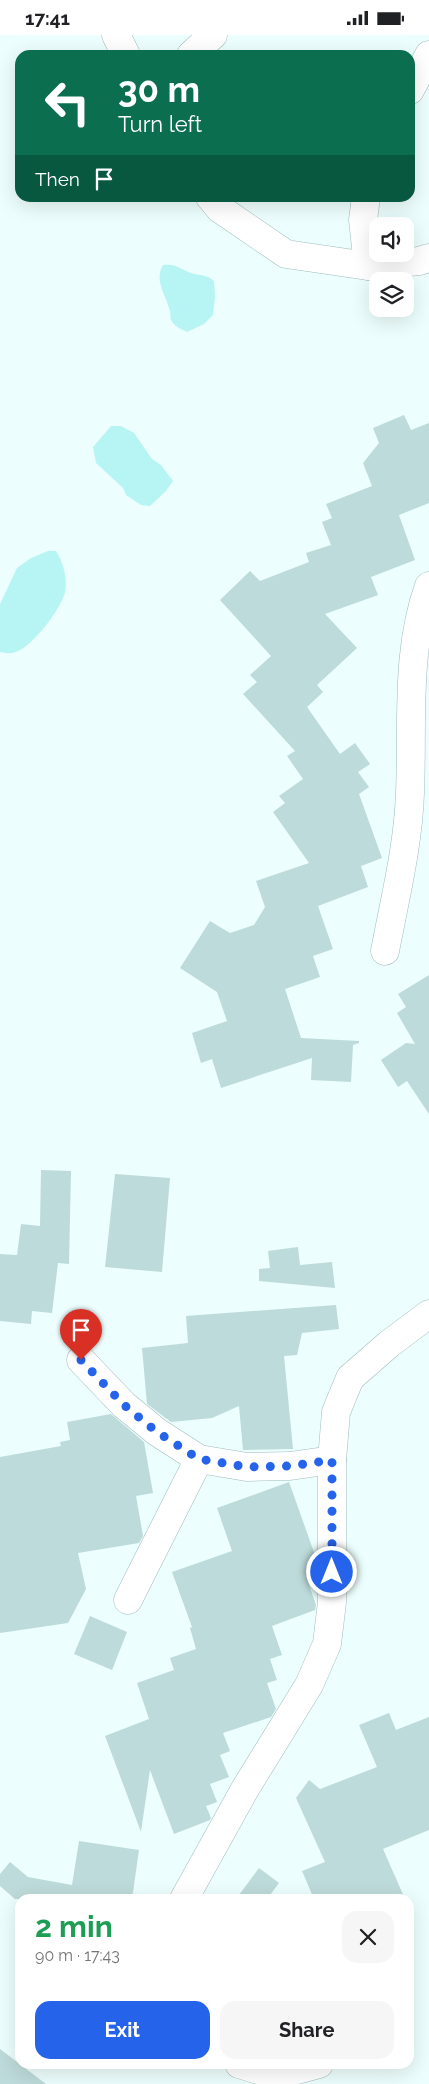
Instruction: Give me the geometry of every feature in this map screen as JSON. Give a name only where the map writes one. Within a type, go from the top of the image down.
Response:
[{"type":"street","points":[[116,35],[124,50]]},
{"type":"street","points":[[196,50],[213,35]]},
{"type":"street","points":[[415,80],[429,55]]},
{"type":"street","points":[[214,202],[220,209],[286,254],[368,266],[419,261],[429,258]]},
{"type":"street","points":[[365,202],[363,220],[368,266]]},
{"type":"street","points":[[385,951],[400,882],[405,845],[410,794],[411,692],[414,655],[421,607],[429,586]]},
{"type":"street","points":[[187,1894],[246,1789],[309,1685],[327,1644],[332,1602],[332,1460],[336,1412],[350,1379],[389,1344],[429,1314]]},
{"type":"street","points":[[81,1360],[124,1405],[157,1432],[199,1459],[247,1467],[290,1466],[332,1460]]},
{"type":"street","points":[[128,1600],[199,1459]]},
{"type":"street","points":[[256,2069],[266,2072],[301,2069]]},
{"type":"shaded area","points":[[163,265],[176,266],[214,281],[213,315],[204,324],[187,332],[172,322],[170,309],[160,281]]},
{"type":"shaded area","points":[[111,426],[121,426],[134,433],[152,459],[161,465],[173,481],[166,491],[150,506],[141,505],[126,495],[123,488],[96,463],[93,447]]},
{"type":"shaded area","points":[[48,551],[56,551],[59,555],[65,576],[65,592],[58,608],[38,635],[23,648],[16,652],[0,652],[0,604],[17,568],[31,558]]},
{"type":"building","points":[[404,415],[411,430],[429,423],[429,503],[399,515],[415,560],[371,577],[378,595],[325,614],[357,648],[317,685],[323,692],[307,707],[340,754],[355,743],[370,764],[358,772],[369,787],[359,794],[382,858],[361,866],[368,887],[318,906],[333,949],[313,956],[320,977],[285,989],[301,1038],[359,1041],[359,1043],[353,1045],[351,1082],[311,1080],[312,1058],[221,1088],[212,1059],[201,1063],[192,1033],[227,1021],[217,992],[180,968],[210,921],[230,933],[254,925],[265,907],[256,881],[309,863],[273,812],[285,803],[279,796],[303,779],[287,756],[295,751],[243,694],[257,682],[250,675],[271,656],[220,600],[250,571],[260,581],[309,562],[306,553],[331,545],[322,522],[332,518],[326,504],[372,486],[363,463],[379,443],[373,428]]},
{"type":"building","points":[[429,975],[429,1114],[407,1081],[398,1087],[381,1060],[406,1043],[415,1044],[397,1013],[406,1007],[398,994]]},
{"type":"building","points":[[41,1170],[71,1171],[69,1264],[58,1263],[52,1313],[32,1311],[31,1324],[0,1321],[0,1254],[17,1255],[21,1224],[40,1226]]},
{"type":"building","points":[[115,1174],[170,1178],[162,1272],[105,1267]]},
{"type":"building","points":[[298,1247],[300,1265],[332,1262],[335,1288],[259,1281],[259,1269],[270,1268],[268,1251]]},
{"type":"building","points":[[336,1305],[339,1329],[302,1333],[297,1355],[284,1356],[293,1449],[243,1450],[239,1406],[212,1418],[171,1422],[147,1404],[142,1348],[188,1343],[186,1316]]},
{"type":"building","points":[[111,1414],[144,1442],[153,1493],[136,1496],[143,1536],[139,1543],[78,1553],[86,1589],[68,1623],[0,1633],[0,1457],[61,1446],[60,1442],[70,1440],[67,1422]]},
{"type":"building","points":[[289,1482],[316,1558],[316,1579],[308,1582],[316,1605],[315,1610],[272,1626],[282,1655],[270,1659],[277,1680],[267,1683],[276,1709],[271,1717],[223,1733],[230,1751],[220,1755],[229,1777],[210,1784],[217,1802],[206,1806],[211,1818],[210,1820],[174,1834],[150,1770],[141,1832],[105,1736],[149,1719],[137,1683],[174,1670],[170,1658],[196,1649],[190,1628],[192,1627],[172,1572],[232,1551],[217,1508]]},
{"type":"building","points":[[90,1616],[127,1632],[112,1670],[74,1654]]},
{"type":"building","points":[[389,1713],[396,1730],[429,1717],[429,1830],[383,1849],[403,1894],[312,1894],[302,1871],[325,1862],[296,1798],[309,1780],[320,1789],[377,1767],[359,1725]]},
{"type":"building","points":[[79,1841],[139,1850],[133,1894],[15,1894],[15,1899],[0,1886],[0,1874],[10,1862],[28,1877],[72,1885]]},
{"type":"building","points":[[259,1868],[279,1883],[271,1894],[240,1894]]},
{"type":"building","points":[[0,2049],[15,2060],[15,2069],[26,2069],[46,2084],[0,2084]]},
{"type":"route","points":[[81,1360],[124,1405],[157,1432],[199,1459],[247,1467],[290,1466],[332,1460],[332,1572]]}]
